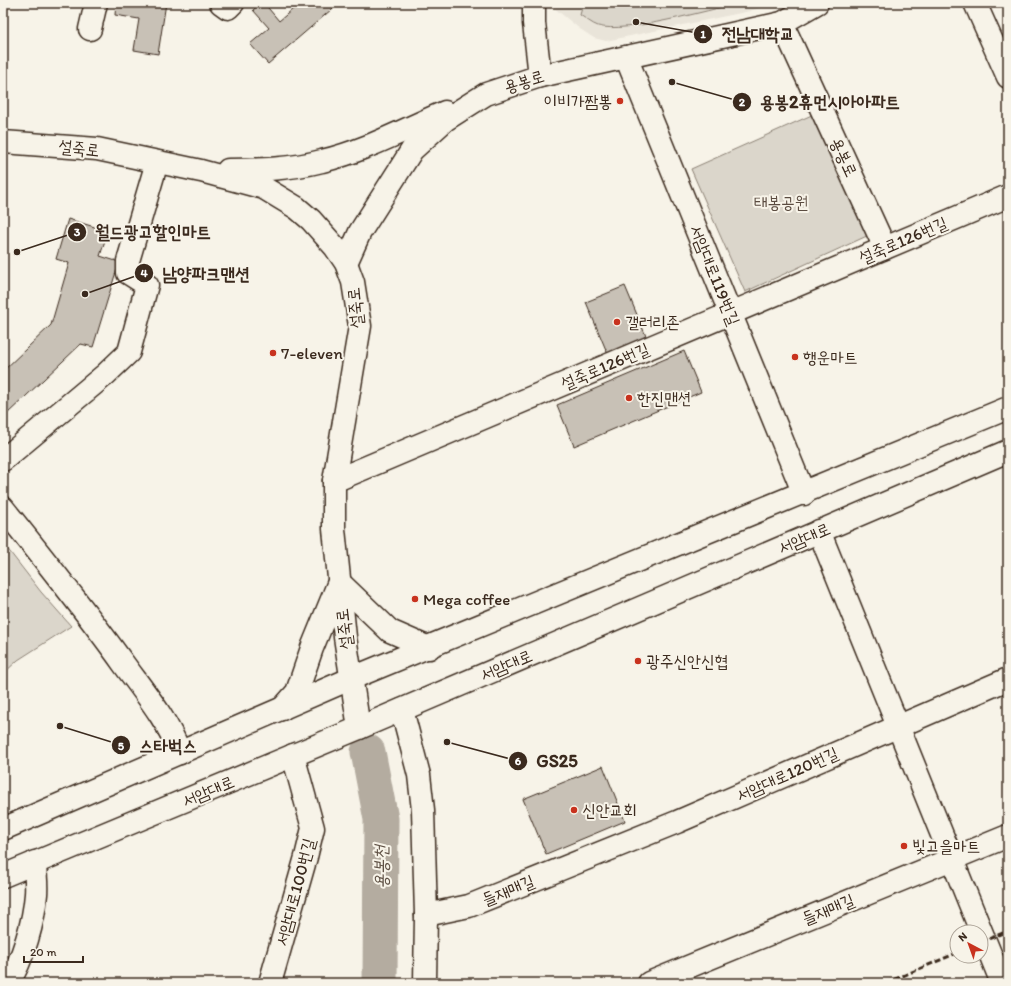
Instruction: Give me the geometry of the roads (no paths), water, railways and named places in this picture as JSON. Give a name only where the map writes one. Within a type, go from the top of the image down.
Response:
[{"type":"main road","points":[[90,29],[96,3]]},
{"type":"main road","points":[[221,3],[228,8],[233,3]]},
{"type":"main road","name":"용봉로","points":[[346,263],[360,232],[412,150],[445,120],[486,94],[540,76],[782,23],[817,3]]},
{"type":"main road","points":[[975,3],[1008,77]]},
{"type":"main road","points":[[532,5],[540,76]]},
{"type":"main road","name":"용봉로","points":[[782,23],[885,248]]},
{"type":"main road","name":"서암대로119번길","points":[[626,57],[804,494]]},
{"type":"main road","points":[[201,171],[277,169],[322,161],[368,146],[486,94]]},
{"type":"main road","name":"설죽로","points":[[3,142],[97,149],[201,171],[264,188],[297,208],[325,234],[346,263],[353,282],[360,326],[334,481],[334,529],[350,679],[359,728]]},
{"type":"main road","points":[[3,460],[106,374],[128,352],[147,285],[128,273],[128,261],[157,162]]},
{"type":"main road","name":"설죽로126번길","points":[[334,481],[1008,196]]},
{"type":"main road","points":[[3,830],[350,679],[804,494],[1008,408]]},
{"type":"main road","name":"서암대로","points":[[3,876],[397,712],[1008,451]]},
{"type":"main road","points":[[3,508],[86,611],[160,714],[174,737],[180,753]]},
{"type":"main road","points":[[819,531],[896,726],[952,858],[998,979]]},
{"type":"main road","points":[[282,709],[297,692],[312,648],[339,582],[390,631],[429,648]]},
{"type":"main road","name":"서암대로120번길","points":[[677,822],[896,726],[1008,679]]},
{"type":"main road","points":[[397,712],[419,775],[424,810],[426,915],[425,983]]},
{"type":"main road","name":"서암대로100번길","points":[[270,983],[313,828],[302,751]]},
{"type":"main road","name":"들재매길","points":[[426,915],[469,906],[677,822]]},
{"type":"main road","name":"들재매길","points":[[649,983],[1008,836]]},
{"type":"main road","points":[[8,983],[20,960],[33,916],[36,894],[35,862]]},
{"type":"waterway","name":"용봉천","points":[[368,752],[381,819],[380,983]]},
{"type":"railway","points":[[989,939],[1008,931]]},
{"type":"railway","points":[[886,983],[949,956]]},
{"type":"place","name":"전남대학교","points":[[636,22]]},
{"type":"place","name":"용봉2휴먼시아아파트","points":[[672,82]]},
{"type":"place","name":"이비가짬뽕","points":[[620,101]]},
{"type":"place","name":"월드광고할인마트","points":[[17,252]]},
{"type":"place","name":"남양파크맨션","points":[[85,294]]},
{"type":"place","name":"갤러리존","points":[[617,322]]},
{"type":"place","name":"7-eleven","points":[[273,353]]},
{"type":"place","name":"행운마트","points":[[795,357]]},
{"type":"place","name":"한진맨션","points":[[629,398]]},
{"type":"place","name":"Mega coffee","points":[[415,599]]},
{"type":"place","name":"광주신안신협","points":[[638,661]]},
{"type":"place","name":"스타벅스","points":[[60,726]]},
{"type":"place","name":"GS25","points":[[447,742]]},
{"type":"place","name":"신안교회","points":[[574,810]]},
{"type":"place","name":"빛고을마트","points":[[904,846]]},
{"type":"park label","name":"태봉공원","points":[[781,202]]}]
